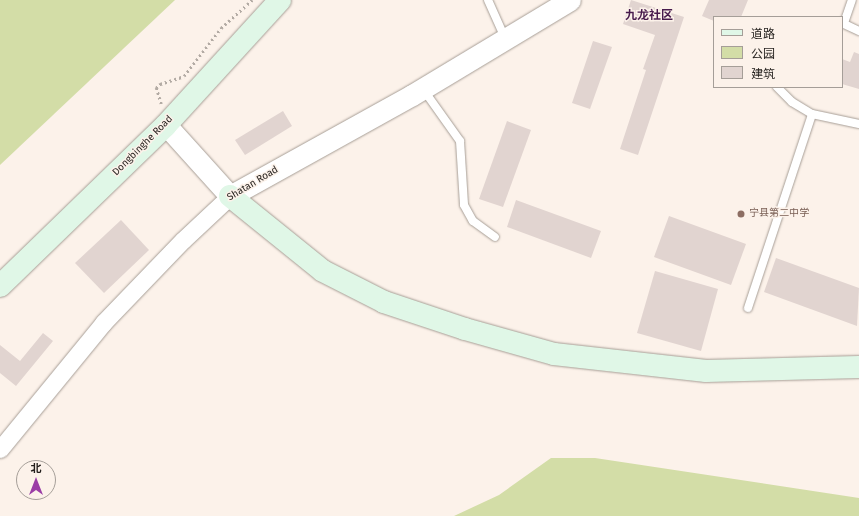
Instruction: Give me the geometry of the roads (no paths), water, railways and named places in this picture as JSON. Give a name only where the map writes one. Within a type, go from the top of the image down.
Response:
[{"type":"main road","name":"Dongbinghe Road","points":[[0,286],[166,125],[280,0]]},
{"type":"main road","points":[[230,196],[323,271],[384,302],[465,329],[554,354],[706,370],[859,367]]},
{"type":"street","name":"Shatan Road","points":[[0,449],[103,323],[183,240],[230,196],[423,88],[570,0]]},
{"type":"street","points":[[166,125],[230,196]]},
{"type":"lane","points":[[488,0],[506,39]]},
{"type":"lane","points":[[852,0],[843,23],[859,31]]},
{"type":"lane","points":[[423,88],[460,141],[464,205],[473,221],[496,237]]},
{"type":"lane","points":[[779,88],[792,102],[812,114],[859,124]]},
{"type":"lane","points":[[748,308],[812,114]]},
{"type":"place","name":"宁县第二中学","points":[[741,214]]},
{"type":"district","name":"九龙社区","points":[[649,16]]}]
